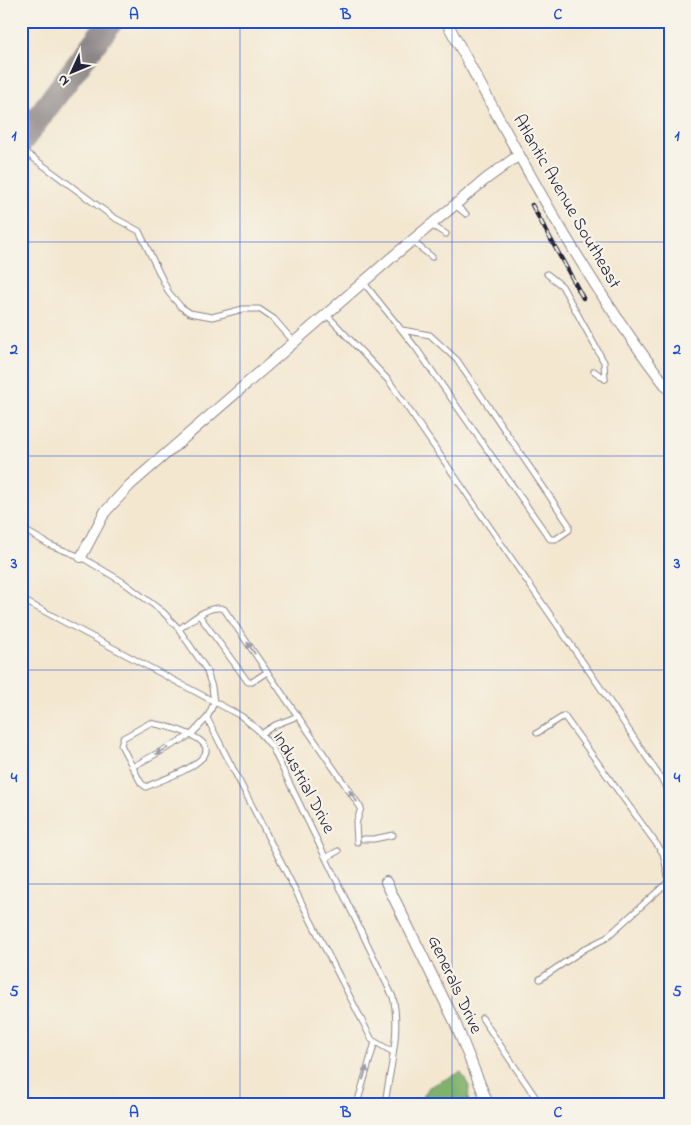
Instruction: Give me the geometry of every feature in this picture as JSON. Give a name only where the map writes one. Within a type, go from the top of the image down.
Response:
[{"type":"street","name":"Atlantic Avenue Southeast","points":[[446,21],[518,155],[596,290],[638,351],[670,391]]},
{"type":"street","points":[[81,557],[105,512],[121,493],[412,241],[518,155]]},
{"type":"street","name":"Generals Drive","points":[[386,882],[454,1020],[488,1104]]},
{"type":"lane","points":[[21,149],[113,217],[140,231],[169,293],[190,313],[212,317],[243,309],[259,308],[274,319],[295,343]]},
{"type":"lane","points":[[455,205],[466,214]]},
{"type":"lane","points":[[431,225],[446,234]]},
{"type":"lane","points":[[412,241],[432,256]]},
{"type":"lane","points":[[547,274],[562,286],[604,362],[606,378],[594,371]]},
{"type":"lane","points":[[364,283],[402,330],[550,539],[556,539],[569,530],[568,525],[457,360],[430,335],[402,330]]},
{"type":"lane","points":[[327,315],[389,381],[670,792]]},
{"type":"lane","points":[[21,528],[50,545],[81,557],[147,599],[180,629],[206,669],[214,703],[207,718],[191,735],[132,767]]},
{"type":"lane","name":"Industrial Drive","points":[[21,598],[241,716],[272,747],[327,857],[393,997],[397,1016],[384,1104]]},
{"type":"lane","points":[[180,629],[199,615],[215,608],[224,609],[361,808],[356,824],[356,842]]},
{"type":"lane","points":[[199,615],[248,682],[252,682],[267,672]]},
{"type":"lane","points":[[261,734],[275,725],[298,716]]},
{"type":"lane","points":[[537,733],[564,716],[663,853],[669,881],[606,938],[586,948],[540,979]]},
{"type":"lane","points":[[207,718],[372,1040],[393,1052]]},
{"type":"lane","points":[[150,723],[191,735],[203,743],[206,749],[203,757],[193,765],[146,787],[141,783],[132,767],[121,745],[123,738],[150,723]]},
{"type":"lane","points":[[363,839],[394,835]]},
{"type":"lane","points":[[327,857],[338,851]]},
{"type":"lane","points":[[482,1018],[540,1104]]},
{"type":"lane","points":[[357,1104],[375,1042]]},
{"type":"green space","points":[[461,1072],[469,1086],[468,1104],[419,1104],[429,1087]]},
{"type":"taxiway","points":[[21,141],[111,21]]},
{"type":"railway","points":[[532,205],[583,298]]}]
